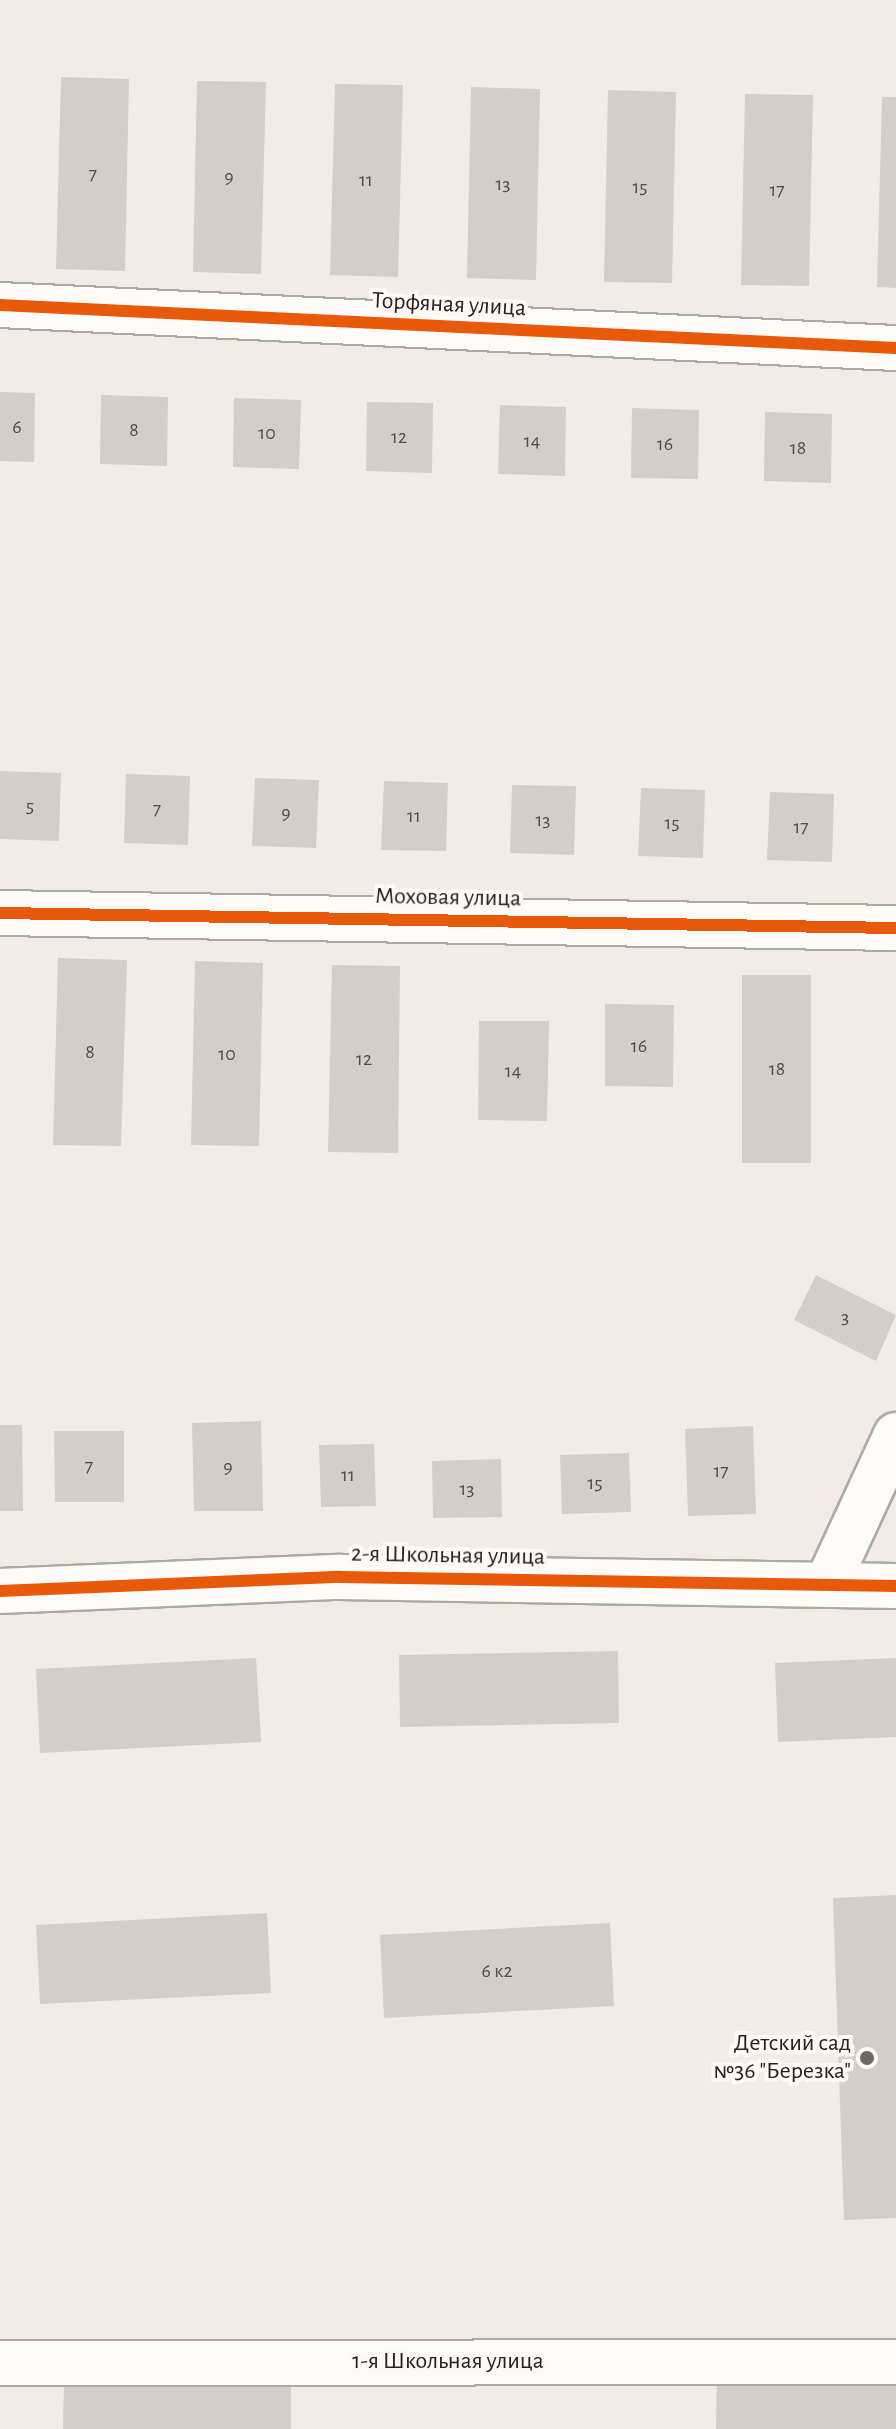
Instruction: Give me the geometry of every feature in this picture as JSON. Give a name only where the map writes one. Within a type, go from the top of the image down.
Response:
[{"type":"street","name":"Торфяная улица","points":[[0,305],[896,348]]},
{"type":"street","name":"Моховая улица","points":[[0,913],[896,928]]},
{"type":"street","points":[[828,1582],[896,1435]]},
{"type":"street","name":"2-я Школьная улица","points":[[0,1591],[340,1577],[828,1582],[896,1586]]},
{"type":"street","name":"1-я Школьная улица","points":[[0,2363],[896,2362]]},
{"type":"building","points":[[61,77],[129,79],[125,271],[56,269]]},
{"type":"building","points":[[197,81],[266,82],[261,274],[193,272]]},
{"type":"building","points":[[335,84],[403,85],[398,277],[330,275]]},
{"type":"building","points":[[471,87],[540,89],[536,280],[467,278]]},
{"type":"building","points":[[608,90],[676,92],[672,283],[604,282]]},
{"type":"building","points":[[745,94],[813,95],[809,286],[741,285]]},
{"type":"building","points":[[882,97],[896,97],[896,288],[877,287]]},
{"type":"building","points":[[0,392],[35,393],[34,462],[0,461]]},
{"type":"building","points":[[101,395],[168,397],[167,466],[100,464]]},
{"type":"building","points":[[234,398],[301,400],[299,469],[233,467]]},
{"type":"building","points":[[367,402],[433,403],[432,473],[366,471]]},
{"type":"building","points":[[500,405],[566,407],[565,476],[498,474]]},
{"type":"building","points":[[632,408],[699,410],[698,479],[631,478]]},
{"type":"building","points":[[765,412],[832,414],[831,483],[764,481]]},
{"type":"building","points":[[0,771],[61,773],[59,841],[0,839]]},
{"type":"building","points":[[126,774],[190,776],[188,845],[124,843]]},
{"type":"building","points":[[255,778],[319,780],[316,848],[252,846]]},
{"type":"building","points":[[384,781],[448,783],[446,851],[381,850]]},
{"type":"building","points":[[512,785],[576,786],[574,855],[510,853]]},
{"type":"building","points":[[641,788],[705,790],[703,858],[638,856]]},
{"type":"building","points":[[770,792],[834,794],[832,862],[767,860]]},
{"type":"building","points":[[58,958],[127,960],[121,1146],[53,1145]]},
{"type":"building","points":[[195,961],[263,963],[259,1146],[191,1145]]},
{"type":"building","points":[[332,965],[400,966],[398,1153],[328,1152]]},
{"type":"building","points":[[742,975],[811,975],[811,1163],[742,1163]]},
{"type":"building","points":[[605,1004],[674,1005],[673,1087],[605,1086]]},
{"type":"building","points":[[479,1021],[549,1021],[547,1121],[478,1120]]},
{"type":"building","points":[[816,1275],[896,1315],[876,1361],[794,1320]]},
{"type":"building","points":[[261,1421],[263,1511],[194,1511],[192,1423]]},
{"type":"building","points":[[0,1425],[22,1425],[23,1511],[0,1511]]},
{"type":"building","points":[[753,1426],[756,1514],[688,1516],[685,1429]]},
{"type":"building","points":[[54,1431],[124,1431],[124,1502],[55,1502]]},
{"type":"building","points":[[374,1444],[376,1506],[321,1507],[319,1445]]},
{"type":"building","points":[[629,1453],[631,1512],[562,1514],[560,1455]]},
{"type":"building","points":[[501,1459],[502,1517],[433,1518],[432,1461]]},
{"type":"building","points":[[618,1651],[619,1723],[400,1727],[399,1655]]},
{"type":"building","points":[[256,1658],[261,1742],[40,1753],[36,1669]]},
{"type":"building","points":[[896,1658],[896,1737],[778,1742],[775,1663]]},
{"type":"building","name":"Детский сад №36 \"Березка\"","points":[[896,1895],[896,2218],[844,2220],[833,1898]]},
{"type":"building","points":[[267,1913],[271,1993],[40,2004],[36,1925]]},
{"type":"building","points":[[610,1923],[614,2006],[384,2018],[380,1935]]},
{"type":"building","points":[[717,2370],[896,2372],[896,2429],[716,2429]]},
{"type":"building","points":[[64,2382],[291,2385],[291,2429],[63,2429]]},
{"type":"cycle path","points":[[0,305],[896,348]]},
{"type":"cycle path","points":[[0,913],[896,928]]},
{"type":"cycle path","points":[[0,1591],[340,1577],[896,1586]]},
{"type":"place","name":"Детский сад №36 \"Березка\"","points":[[867,2058]]}]
